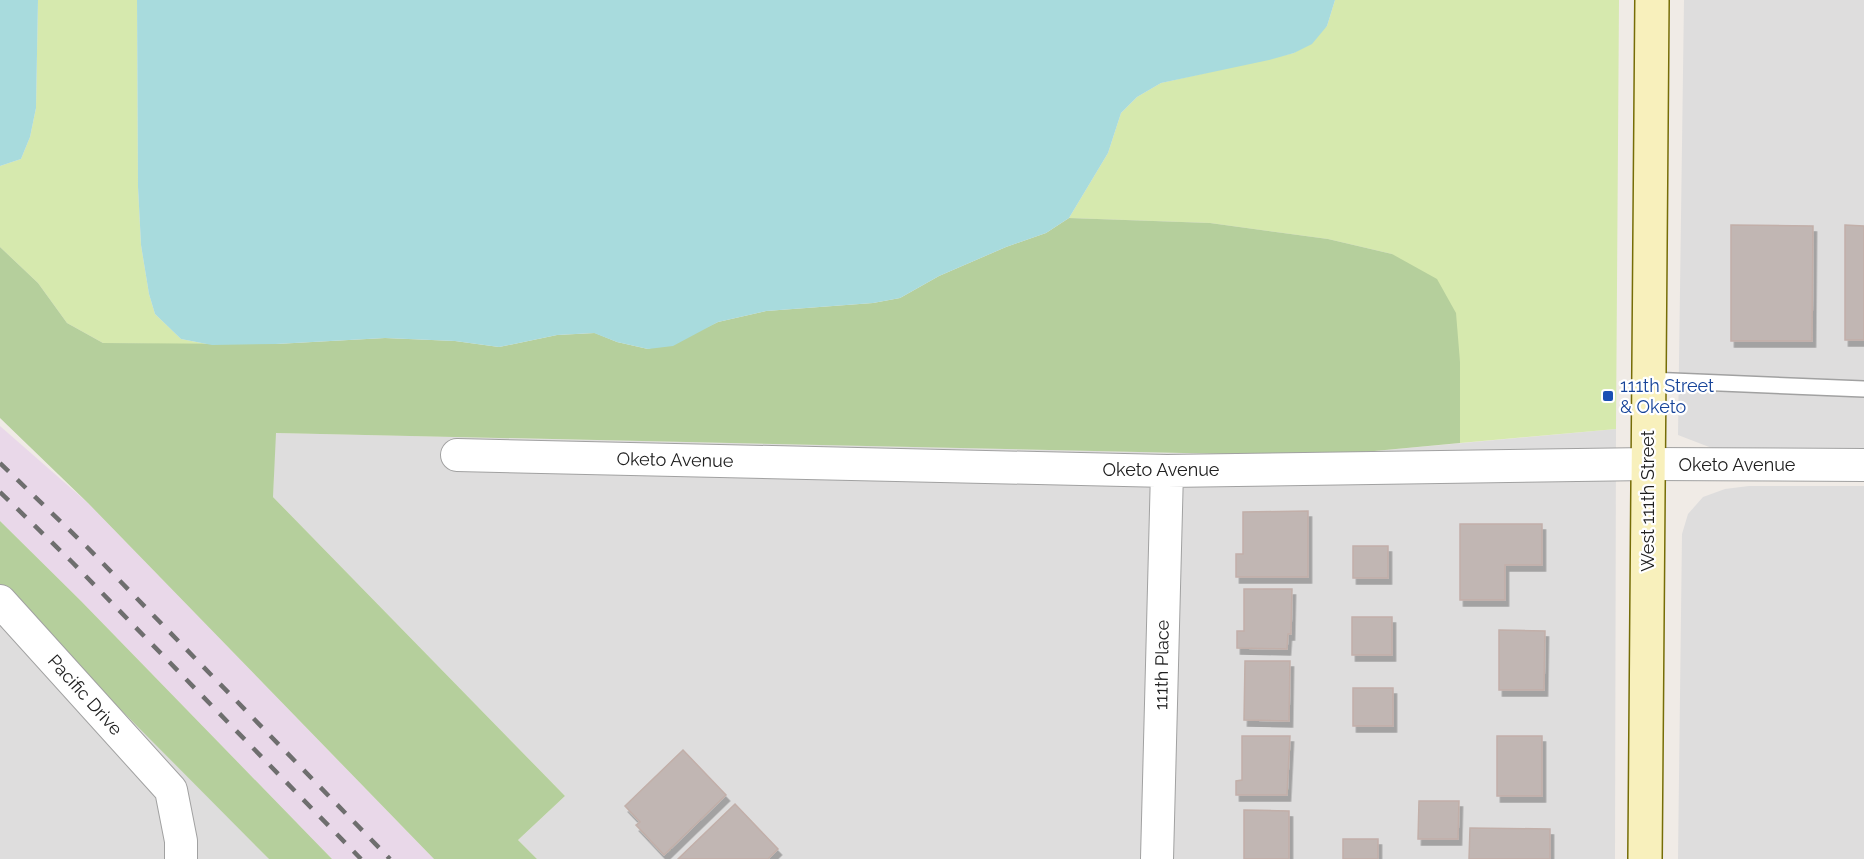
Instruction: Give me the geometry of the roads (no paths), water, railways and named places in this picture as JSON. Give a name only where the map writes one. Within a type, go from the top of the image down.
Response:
[{"type":"main road","name":"West 111th Street","points":[[1645,859],[1652,0]]},
{"type":"street","name":"Oketo Avenue","points":[[458,455],[1167,471],[1648,464],[1864,465]]},
{"type":"street","name":"111th Place","points":[[1157,859],[1167,471]]},
{"type":"street","name":"Pacific Drive","points":[[0,601],[171,790],[181,841],[181,859]]},
{"type":"lane","points":[[1648,380],[1864,389]]},
{"type":"water","points":[[0,0],[38,0],[36,108],[30,137],[21,159],[0,166]]},
{"type":"water","points":[[137,0],[1335,0],[1327,26],[1312,44],[1294,53],[1161,83],[1137,97],[1121,113],[1108,153],[1069,218],[1046,233],[1006,247],[939,276],[900,298],[873,303],[766,311],[718,322],[673,346],[648,349],[617,342],[594,333],[557,335],[499,347],[455,341],[385,338],[212,345],[181,339],[155,314],[149,294],[141,245],[138,187]]},
{"type":"railway","points":[[0,463],[87,547],[390,859]]},
{"type":"railway","points":[[0,492],[72,562],[361,859]]},
{"type":"place","name":"111th Street & Oketo","points":[[1608,396]]}]
